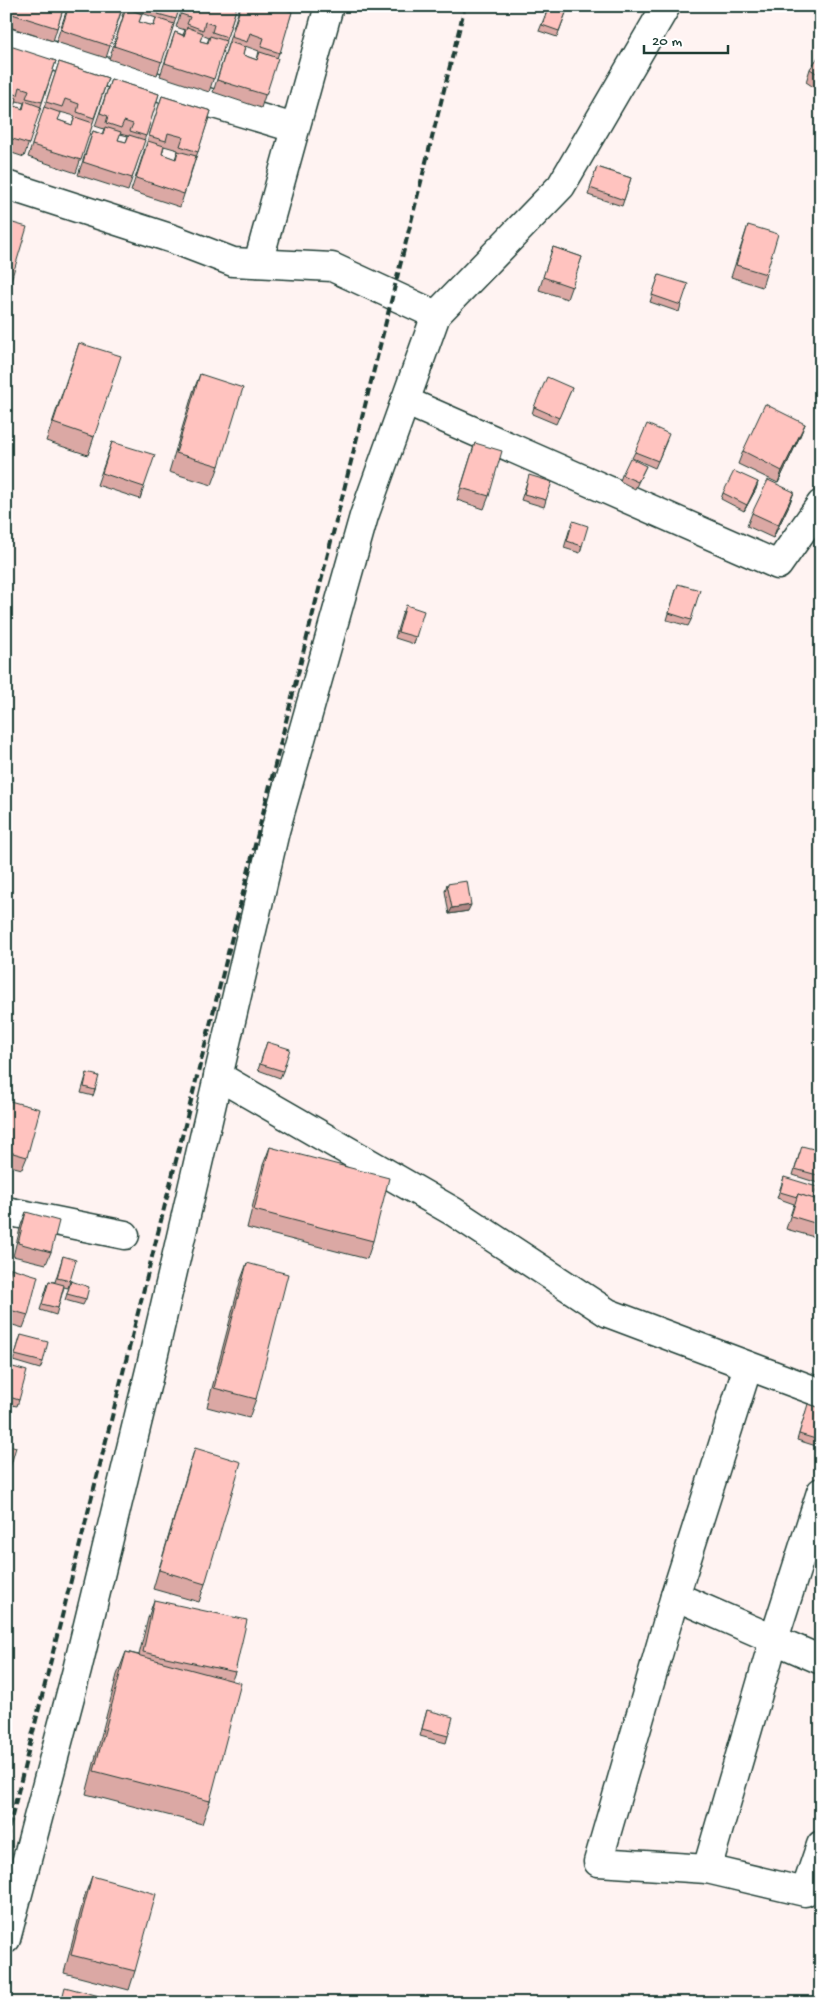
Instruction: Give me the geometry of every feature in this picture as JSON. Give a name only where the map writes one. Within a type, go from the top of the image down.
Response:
[{"type":"street","points":[[6,1939],[80,1660],[278,822],[364,516],[436,315],[561,186],[666,6]]},
{"type":"street","points":[[258,263],[294,128],[323,8]]},
{"type":"street","points":[[6,42],[294,128]]},
{"type":"street","points":[[6,185],[173,239],[233,262],[332,267],[436,315]]},
{"type":"street","points":[[405,401],[778,565],[821,504]]},
{"type":"street","points":[[218,1076],[454,1212],[608,1314],[821,1393]]},
{"type":"street","points":[[6,1210],[125,1235]]},
{"type":"street","points":[[748,1366],[675,1596],[598,1862],[707,1869],[805,1892],[821,1845]]},
{"type":"street","points":[[707,1869],[774,1639],[821,1492]]},
{"type":"street","points":[[675,1596],[821,1660]]},
{"type":"building","points":[[11,6],[64,6],[57,28],[9,13]]},
{"type":"building","points":[[69,6],[97,6],[96,8],[104,10],[105,6],[118,6],[122,8],[110,46],[61,30]]},
{"type":"building","points":[[160,6],[180,6],[176,19],[158,14]]},
{"type":"building","points":[[184,6],[237,6],[227,37],[212,32],[214,25],[205,22],[203,30],[187,24],[190,17],[181,14]]},
{"type":"building","points":[[241,6],[274,6],[292,12],[280,53],[261,47],[264,38],[250,33],[247,42],[231,37]]},
{"type":"building","points":[[549,6],[567,10],[559,31],[542,25]]},
{"type":"building","points":[[126,8],[142,14],[139,22],[154,26],[156,18],[174,24],[162,62],[114,46]]},
{"type":"building","points":[[187,27],[203,33],[200,41],[208,43],[210,36],[226,41],[214,79],[165,63],[175,32],[184,36]]},
{"type":"building","points":[[229,42],[245,47],[243,55],[257,60],[260,52],[278,58],[266,95],[217,80]]},
{"type":"building","points":[[7,45],[56,61],[42,102],[26,98],[29,90],[20,87],[18,95],[6,91]]},
{"type":"building","points":[[821,53],[821,76],[810,69]]},
{"type":"building","points":[[59,62],[108,78],[94,118],[77,112],[79,104],[65,99],[62,107],[46,102]]},
{"type":"building","points":[[111,79],[159,94],[146,136],[130,131],[133,124],[124,121],[121,128],[106,123],[108,116],[100,113]]},
{"type":"building","points":[[6,94],[17,98],[15,106],[23,109],[25,101],[41,107],[29,144],[6,137]]},
{"type":"building","points":[[162,96],[211,111],[198,152],[180,146],[183,137],[168,133],[166,141],[149,136]]},
{"type":"building","points":[[44,107],[61,113],[58,120],[72,125],[75,117],[93,123],[81,160],[32,145]]},
{"type":"building","points":[[105,127],[121,132],[118,140],[126,142],[129,135],[145,140],[132,178],[83,162],[93,131],[103,135]]},
{"type":"building","points":[[148,141],[164,146],[162,154],[176,159],[178,151],[196,156],[184,194],[136,178]]},
{"type":"building","points":[[597,167],[631,178],[624,200],[590,188]]},
{"type":"building","points":[[6,221],[27,227],[6,297]]},
{"type":"building","points":[[748,225],[778,234],[766,274],[736,265]]},
{"type":"building","points":[[553,247],[582,257],[572,287],[543,277]]},
{"type":"building","points":[[659,275],[688,284],[681,305],[652,295]]},
{"type":"building","points":[[79,343],[121,356],[94,437],[53,423]]},
{"type":"building","points":[[200,374],[243,388],[219,466],[176,453]]},
{"type":"building","points":[[547,377],[572,388],[559,418],[534,407]]},
{"type":"building","points":[[765,404],[805,424],[782,471],[743,451]]},
{"type":"building","points":[[647,424],[669,434],[658,461],[635,452]]},
{"type":"building","points":[[112,442],[155,455],[144,487],[102,473]]},
{"type":"building","points":[[475,443],[502,451],[489,496],[461,488]]},
{"type":"building","points":[[630,458],[646,466],[638,482],[622,475]]},
{"type":"building","points":[[734,471],[758,482],[747,505],[723,493]]},
{"type":"building","points":[[529,475],[552,482],[546,500],[524,494]]},
{"type":"building","points":[[768,480],[794,492],[778,525],[752,513]]},
{"type":"building","points":[[573,521],[588,526],[582,546],[567,541]]},
{"type":"building","points":[[678,584],[700,590],[691,620],[669,613]]},
{"type":"building","points":[[406,605],[424,611],[416,637],[398,632]]},
{"type":"building","points":[[467,881],[471,905],[452,908],[447,884]]},
{"type":"building","points":[[267,1042],[290,1049],[283,1071],[260,1064]]},
{"type":"building","points":[[87,1073],[99,1076],[95,1090],[84,1087]]},
{"type":"building","points":[[6,1100],[40,1109],[27,1157],[6,1151]]},
{"type":"building","points":[[802,1146],[821,1151],[821,1176],[795,1169]]},
{"type":"building","points":[[270,1147],[389,1178],[373,1241],[254,1210]]},
{"type":"building","points":[[784,1177],[817,1187],[813,1199],[798,1194],[797,1197],[780,1192]]},
{"type":"building","points":[[798,1194],[821,1201],[821,1225],[791,1216]]},
{"type":"building","points":[[26,1212],[59,1221],[51,1252],[18,1243]]},
{"type":"building","points":[[63,1256],[76,1260],[70,1281],[57,1278]]},
{"type":"building","points":[[247,1263],[288,1274],[256,1399],[214,1388]]},
{"type":"building","points":[[11,1268],[38,1276],[28,1315],[6,1309],[6,1288]]},
{"type":"building","points":[[49,1281],[64,1285],[58,1308],[42,1304]]},
{"type":"building","points":[[71,1281],[89,1287],[86,1299],[67,1294]]},
{"type":"building","points":[[21,1335],[48,1342],[43,1362],[15,1355]]},
{"type":"building","points":[[6,1365],[27,1371],[19,1400],[6,1396]]},
{"type":"building","points":[[808,1404],[821,1408],[819,1440],[799,1434]]},
{"type":"building","points":[[6,1444],[16,1447],[10,1468],[6,1467]]},
{"type":"building","points":[[195,1448],[241,1462],[205,1584],[159,1570]]},
{"type":"building","points":[[154,1600],[247,1620],[235,1672],[143,1652]]},
{"type":"building","points":[[126,1652],[241,1683],[210,1801],[94,1771]]},
{"type":"building","points":[[427,1710],[453,1717],[448,1736],[422,1729]]},
{"type":"building","points":[[92,1876],[156,1894],[135,1971],[71,1955]]},
{"type":"building","points":[[65,1987],[126,2003],[61,2003]]},
{"type":"railway","points":[[6,1840],[465,6]]}]
